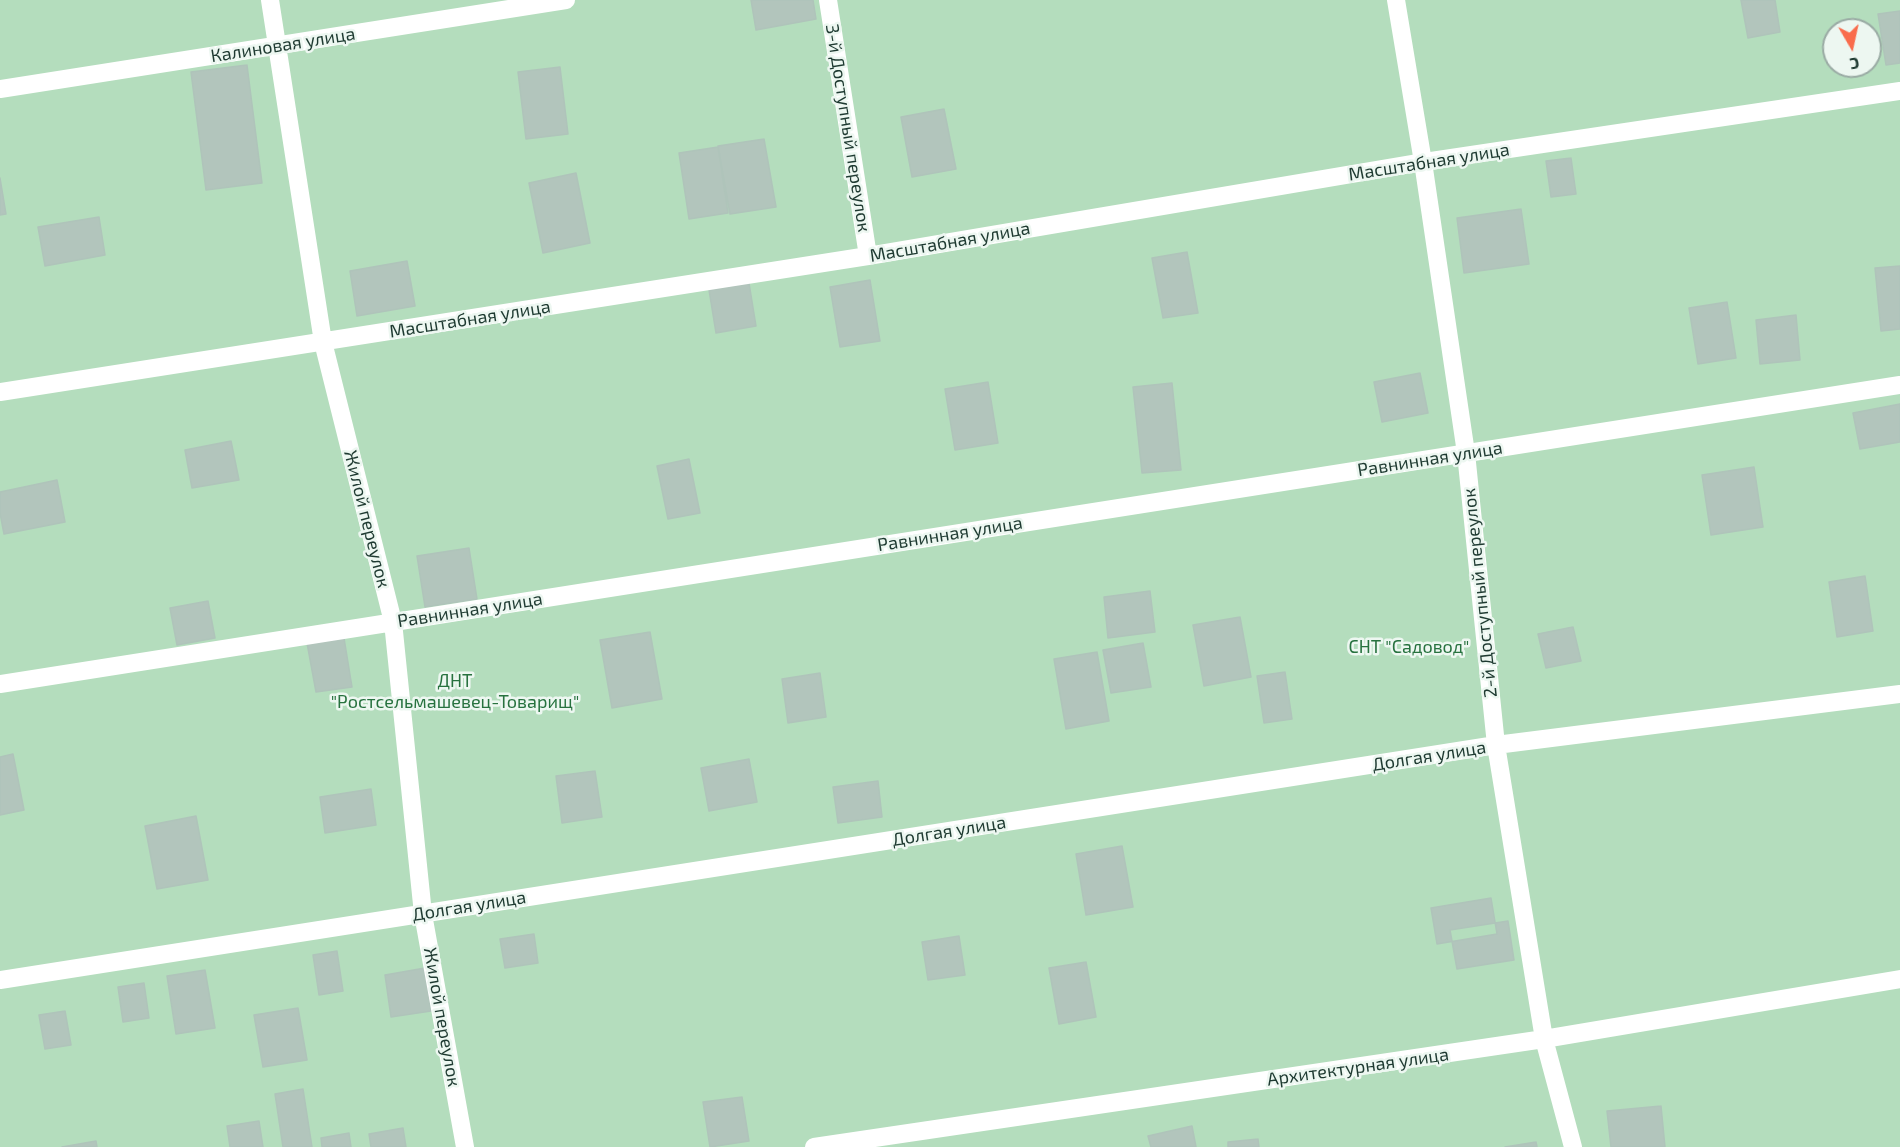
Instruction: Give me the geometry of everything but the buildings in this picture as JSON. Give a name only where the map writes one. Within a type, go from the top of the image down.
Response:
[{"type":"lane","name":"Жилой переулок","points":[[270,0],[323,342],[393,622],[423,914],[465,1147]]},
{"type":"lane","name":"Калиновая улица","points":[[0,89],[566,0]]},
{"type":"lane","name":"3-й Доступный переулок","points":[[828,0],[868,256]]},
{"type":"lane","name":"2-й Доступный переулок","points":[[1396,0],[1423,162],[1466,453],[1496,745],[1544,1039],[1573,1147]]},
{"type":"lane","name":"Масштабная улица","points":[[0,392],[868,256],[1423,162],[1900,91]]},
{"type":"lane","name":"Равнинная улица","points":[[0,684],[1900,385]]},
{"type":"lane","name":"Долгая улица","points":[[0,980],[1496,745],[1900,694]]},
{"type":"lane","name":"Архитектурная улица","points":[[814,1147],[1544,1039],[1900,979]]},
{"type":"green space","points":[[0,0],[1900,0],[1900,1147],[0,1147]]},
{"type":"park label","name":"СНТ \"Садовод\"","points":[[1409,647]]},
{"type":"park label","name":"ДНТ \"Ростсельмашевец-Товарищ\"","points":[[455,691]]}]
